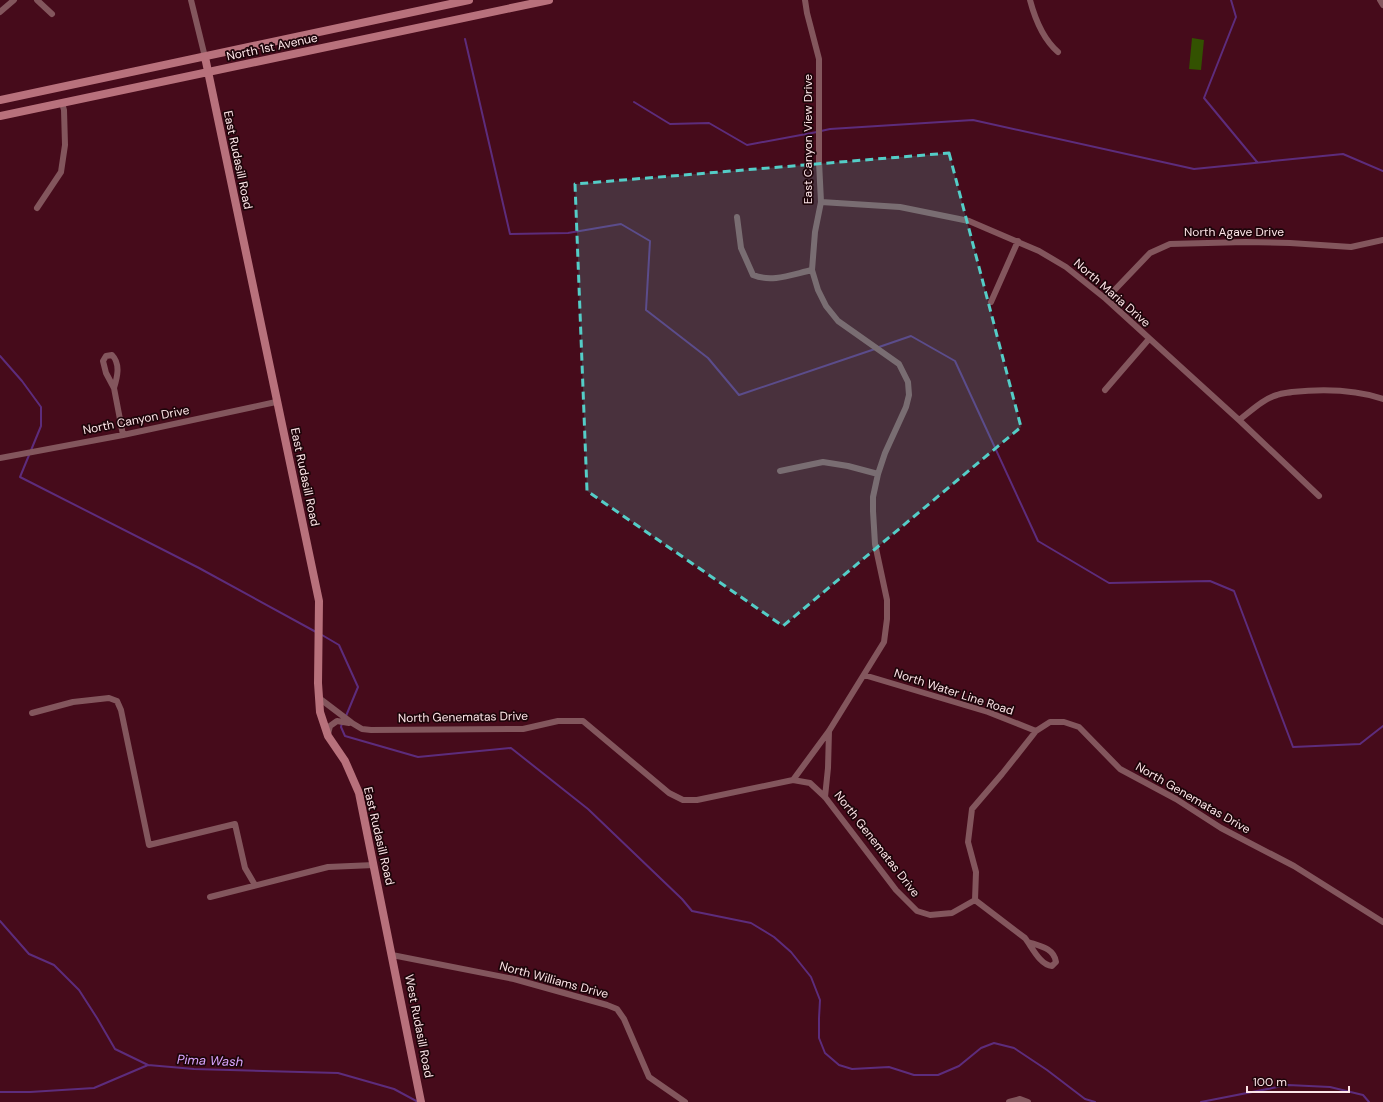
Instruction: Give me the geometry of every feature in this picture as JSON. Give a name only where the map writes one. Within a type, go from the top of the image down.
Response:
[{"type":"street","points":[[0,12],[14,0]]},
{"type":"street","points":[[37,0],[52,14]]},
{"type":"street","name":"East Rudasill Road","points":[[191,0],[205,57],[276,402],[319,601],[318,682],[320,712],[328,734],[345,761],[359,793],[392,955]]},
{"type":"street","name":"North 1st Avenue","points":[[0,100],[469,0]]},
{"type":"street","name":"North 1st Avenue","points":[[0,116],[549,0]]},
{"type":"street","name":"East Canyon View Drive","points":[[793,780],[829,731],[884,642],[887,618],[887,600],[875,544],[873,497],[878,474],[885,453],[906,406],[909,395],[908,382],[899,364],[838,321],[826,306],[818,290],[812,270],[815,232],[820,202],[818,162],[819,59],[805,0]]},
{"type":"street","points":[[1030,0],[1033,14],[1041,30],[1052,47],[1058,52]]},
{"type":"street","points":[[1380,0],[1383,5]]},
{"type":"street","points":[[37,208],[61,172],[65,145],[64,110],[62,103]]},
{"type":"street","name":"North Maria Drive","points":[[820,202],[900,207],[969,221],[1039,251],[1066,267],[1106,299],[1239,420],[1319,496]]},
{"type":"street","points":[[737,218],[741,248],[753,275],[761,279],[771,279],[812,270]]},
{"type":"street","name":"North Agave Drive","points":[[1106,299],[1150,253],[1170,244],[1245,242],[1351,247],[1383,240]]},
{"type":"street","points":[[992,302],[1018,241]]},
{"type":"street","name":"North Maria Drive","points":[[1105,390],[1149,339]]},
{"type":"street","points":[[114,388],[118,375],[115,358],[112,355],[106,356],[103,361],[106,373],[114,388],[124,435]]},
{"type":"street","points":[[1239,420],[1259,404],[1277,394],[1326,390],[1368,394],[1383,399]]},
{"type":"street","name":"North Canyon Drive","points":[[0,458],[124,435],[276,402]]},
{"type":"street","points":[[780,471],[823,462],[848,466],[878,474]]},
{"type":"street","name":"North Water Line Road","points":[[864,675],[988,712],[1036,731]]},
{"type":"street","points":[[32,713],[72,702],[109,698],[117,701],[121,710],[149,845],[235,824],[245,868],[255,885]]},
{"type":"street","name":"North Genematas Drive","points":[[319,698],[354,724],[362,729],[370,730],[523,730],[558,721],[583,721],[657,785],[684,800],[697,800],[793,780],[810,783],[825,796],[896,890],[917,911],[930,915],[952,913],[975,900],[976,872],[968,842],[972,809],[1036,731],[1050,722],[1064,722],[1079,727],[1120,769],[1176,799],[1221,828],[1294,866],[1383,922]]},
{"type":"street","points":[[328,734],[330,726],[337,721],[354,724]]},
{"type":"street","points":[[825,796],[828,768],[829,731]]},
{"type":"street","points":[[210,897],[328,868],[374,865]]},
{"type":"street","points":[[975,900],[1026,938],[1028,942],[1042,962],[1048,966],[1052,966],[1056,962],[1055,957],[1048,949],[1028,942]]},
{"type":"street","name":"West Rudasill Road","points":[[392,955],[421,1102]]},
{"type":"street","name":"North Williams Drive","points":[[392,955],[514,979],[608,1005],[617,1009],[624,1019],[648,1077],[684,1102]]},
{"type":"street","points":[[1009,1102],[1020,1099],[1028,1102]]},
{"type":"highlighted area","points":[[949,153],[1021,427],[783,626],[587,491],[575,184]]},
{"type":"green space","points":[[1192,38],[1204,40],[1201,70],[1189,69]]},
{"type":"waterway","points":[[1231,0],[1236,17],[1204,98],[1257,162]]},
{"type":"waterway","points":[[465,39],[510,234],[568,233],[621,224],[650,241],[646,310],[708,358],[739,395],[875,349]]},
{"type":"waterway","points":[[634,102],[670,124],[709,123],[747,145],[817,132]]},
{"type":"waterway","points":[[821,131],[830,129],[973,120],[1194,169],[1343,154],[1383,171]]},
{"type":"waterway","points":[[879,347],[911,336],[955,361],[1038,541],[1109,583],[1210,581],[1234,591],[1293,747],[1360,744],[1383,726]]},
{"type":"waterway","points":[[0,356],[22,381],[41,407],[41,426],[20,477],[199,568],[316,632]]},
{"type":"waterway","points":[[322,635],[339,645],[358,687],[346,716]]},
{"type":"waterway","points":[[342,723],[341,727],[345,736],[418,757],[511,748],[588,809],[682,899],[692,911],[751,923],[774,937],[791,952],[811,977],[820,1000],[819,1038],[825,1053],[839,1065],[852,1069],[889,1067],[914,1075],[938,1075],[959,1066],[981,1048],[994,1043],[1014,1048],[1047,1070],[1085,1099],[1095,1102]]},
{"type":"waterway","points":[[0,921],[29,954],[54,965],[79,990],[115,1049],[148,1065]]},
{"type":"waterway","name":"Pima Wash","points":[[0,1092],[30,1092],[94,1088],[148,1065],[194,1069],[338,1073],[394,1089],[418,1102]]},
{"type":"waterway","points":[[1201,1102],[1288,1085],[1330,1087],[1363,1095],[1369,1102]]}]
